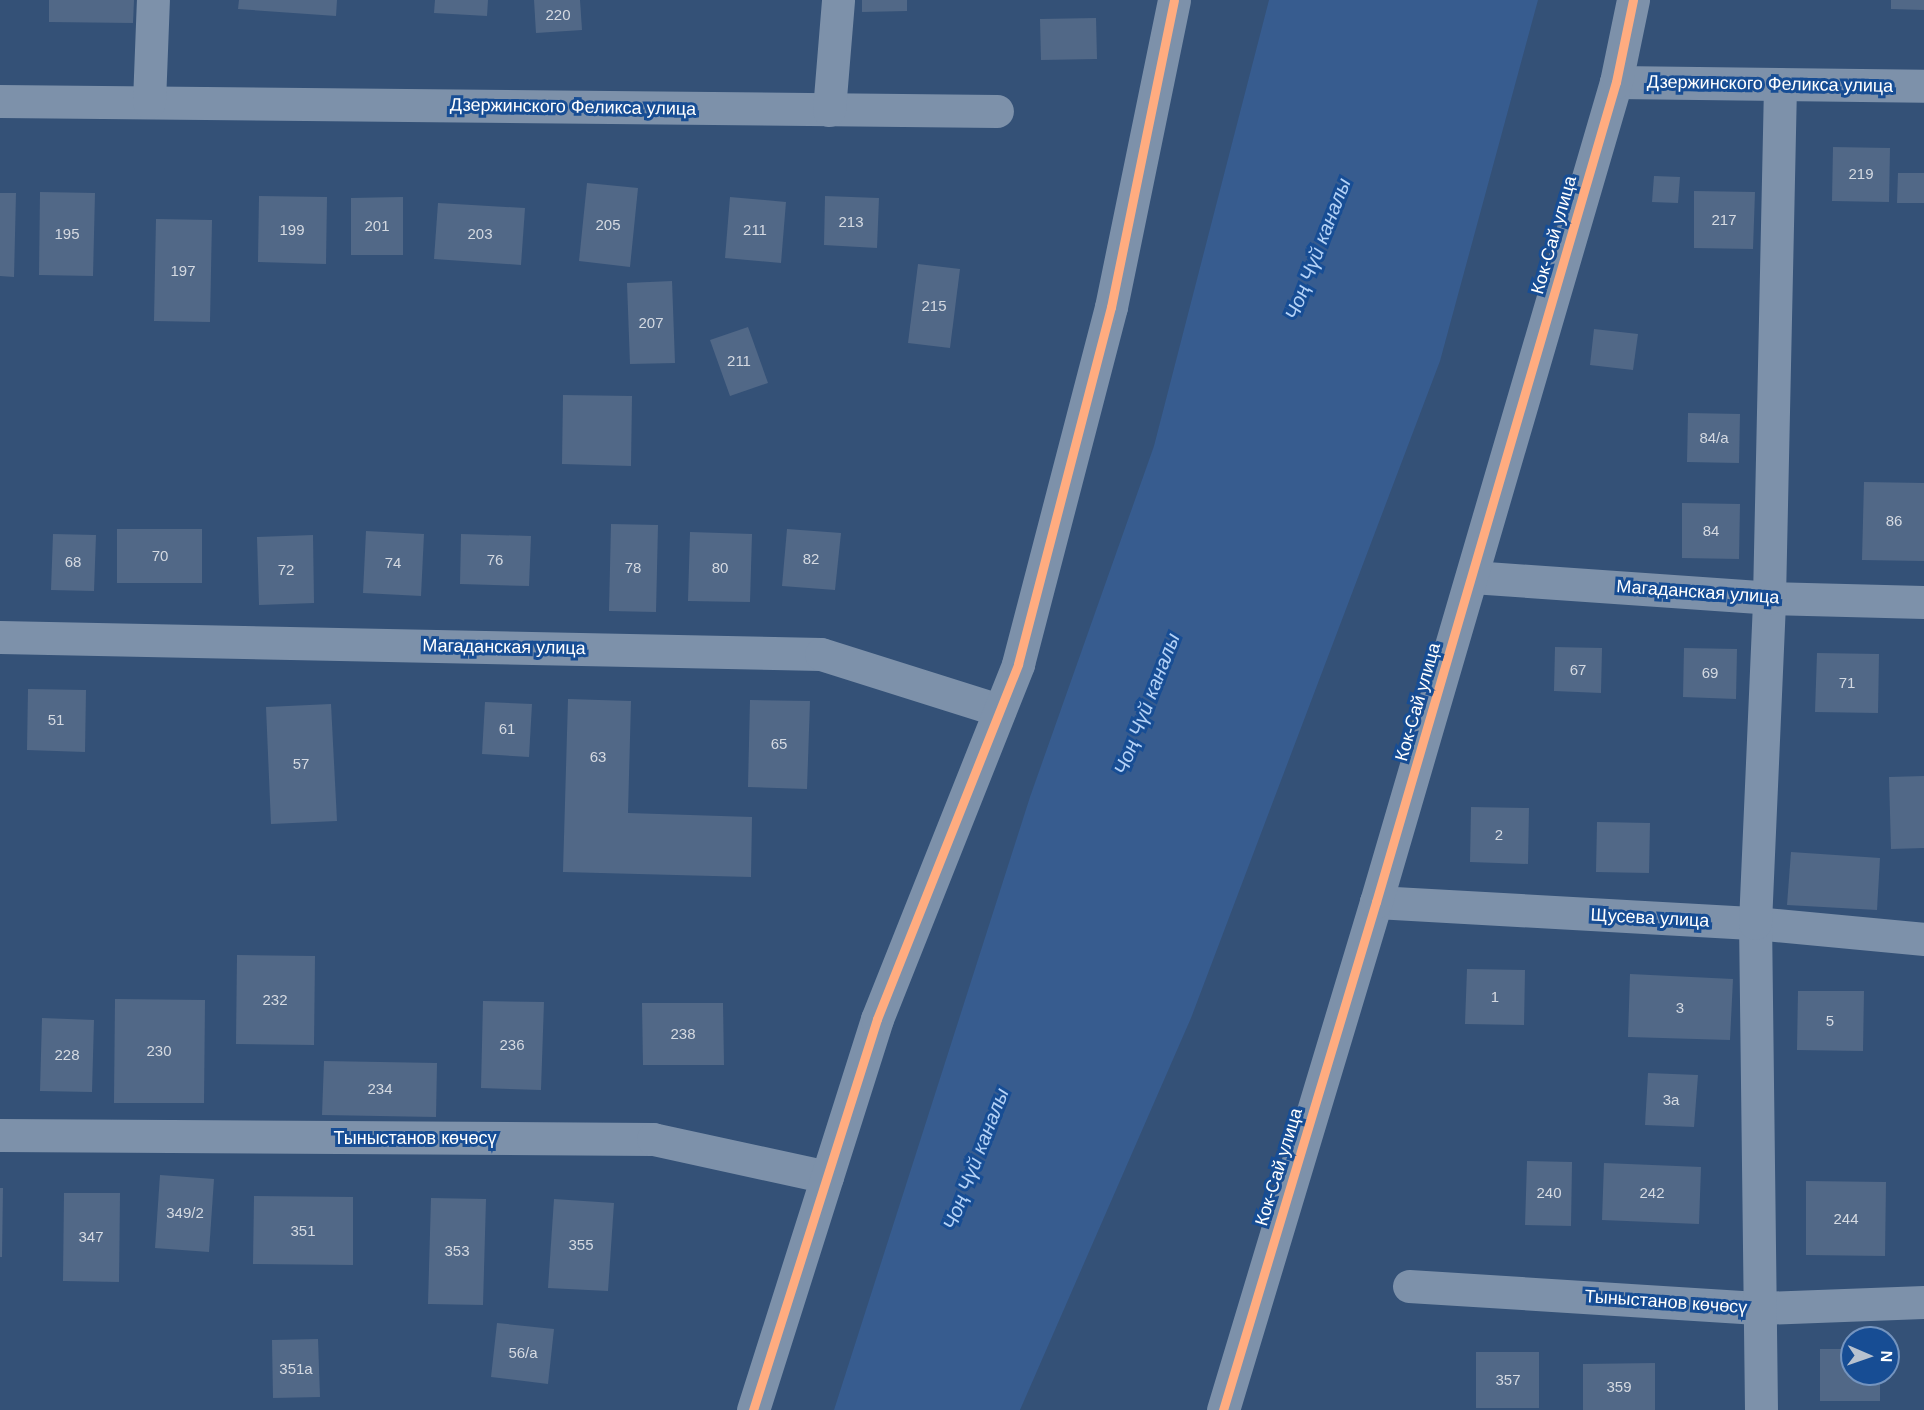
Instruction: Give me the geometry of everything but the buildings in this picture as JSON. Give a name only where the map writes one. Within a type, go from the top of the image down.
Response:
[{"type":"street","points":[[149,102],[153,0]]},
{"type":"street","points":[[829,110],[838,0]]},
{"type":"street","points":[[753,1410],[877,1019],[1018,664],[1111,307],[1174,0]]},
{"type":"street","name":"Кок-Сай улица","points":[[1223,1410],[1376,902],[1616,82],[1633,0]]},
{"type":"street","name":"Дзержинского Феликса улица","points":[[1616,82],[1924,86]]},
{"type":"street","points":[[1761,1410],[1755,923],[1769,598],[1780,84]]},
{"type":"street","name":"Дзержинского Феликса улица","points":[[0,101],[997,111]]},
{"type":"street","name":"Магаданская улица","points":[[1472,576],[1769,598],[1924,602]]},
{"type":"street","name":"Магаданская улица","points":[[0,637],[821,654],[999,710]]},
{"type":"street","name":"Щусева улица","points":[[1376,902],[1755,923],[1924,939]]},
{"type":"street","name":"Тыныстанов көчөсү","points":[[0,1136],[653,1139],[827,1177]]},
{"type":"street","name":"Тыныстанов көчөсү","points":[[1409,1286],[1761,1308],[1924,1302]]},
{"type":"water","name":"Чоң Чүй каналы","points":[[1269,0],[1538,0],[1440,361],[1191,1018],[1020,1410],[834,1410],[1030,797],[1154,446]]},
{"type":"cycle path","points":[[753,1410],[877,1019],[1018,664],[1111,307],[1174,0]]},
{"type":"cycle path","points":[[1223,1410],[1376,902],[1616,82],[1633,0]]}]
